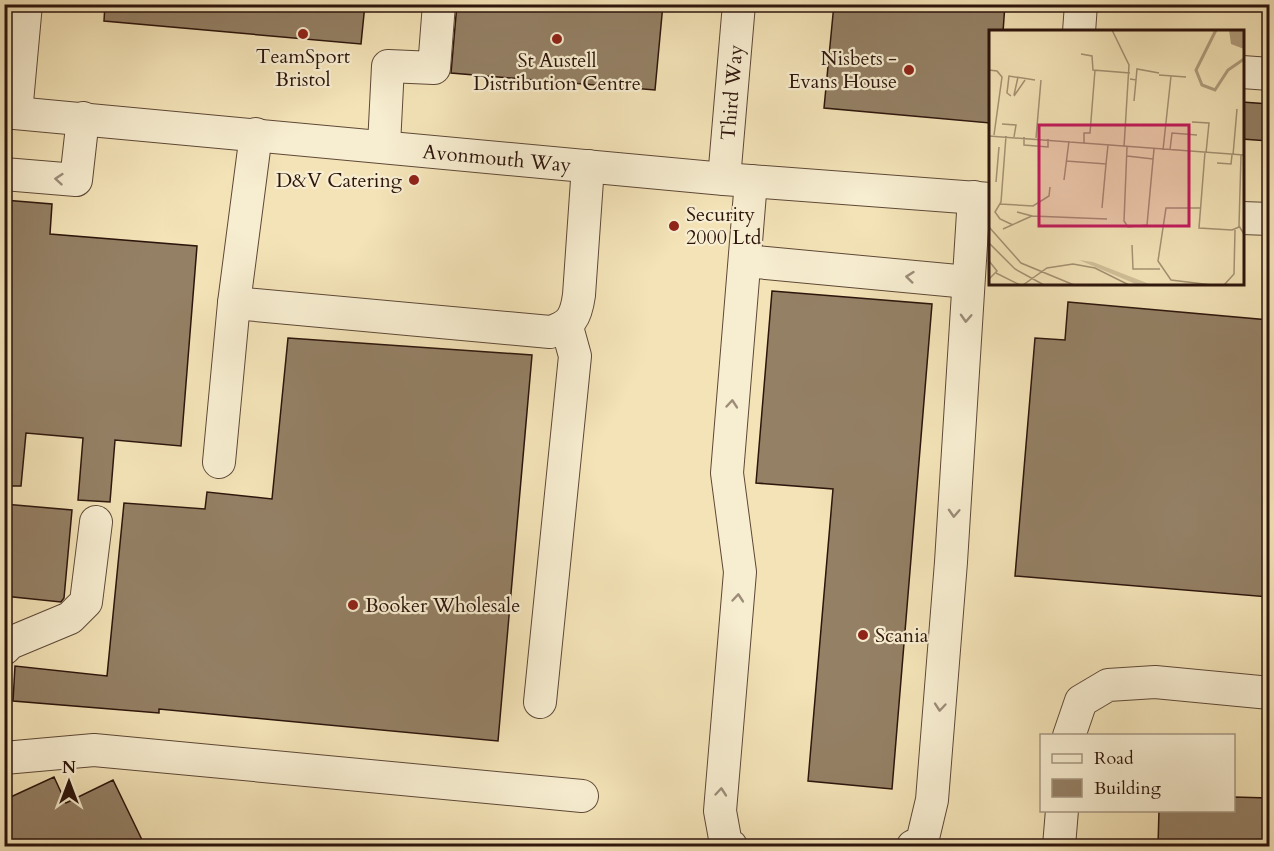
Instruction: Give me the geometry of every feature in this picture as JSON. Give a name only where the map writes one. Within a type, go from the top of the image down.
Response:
[{"type":"street","points":[[10,112],[26,4]]},
{"type":"street","points":[[384,145],[388,66],[434,68],[439,4]]},
{"type":"street","name":"Third Way","points":[[731,846],[726,844],[720,811],[740,572],[726,473],[744,261],[737,180],[740,4]]},
{"type":"street","points":[[1079,30],[1081,4]]},
{"type":"street","points":[[1244,72],[1269,74]]},
{"type":"street","name":"Avonmouth Way","points":[[10,112],[384,145],[737,180],[982,198]]},
{"type":"street","points":[[4,174],[76,180],[83,118]]},
{"type":"street","points":[[219,462],[234,303],[256,134]]},
{"type":"street","points":[[234,303],[550,332],[567,327],[576,314],[579,295],[588,166]]},
{"type":"street","points":[[913,846],[922,842],[932,800],[951,562],[968,282],[982,198]]},
{"type":"street","points":[[1244,218],[1269,219]]},
{"type":"street","points":[[744,261],[968,282]]},
{"type":"street","points":[[540,702],[575,356],[567,327]]},
{"type":"street","points":[[4,649],[10,643],[70,618],[86,602],[96,522]]},
{"type":"street","points":[[1069,734],[1081,701],[1108,685],[1155,682],[1269,693]]},
{"type":"street","points":[[4,758],[94,750],[582,796]]},
{"type":"street","points":[[1059,846],[1062,812]]},
{"type":"building","name":"TeamSport Bristol","points":[[105,4],[365,4],[361,44],[104,21]]},
{"type":"building","name":"St Austell Distribution Centre","points":[[457,4],[663,4],[655,90],[451,73]]},
{"type":"building","name":"Nisbets - Evans House","points":[[834,4],[1005,4],[1003,30],[989,30],[989,123],[824,108]]},
{"type":"building","points":[[1244,102],[1269,104],[1269,141],[1244,139]]},
{"type":"building","points":[[4,200],[52,204],[50,234],[197,246],[181,446],[115,440],[110,502],[78,500],[83,438],[26,433],[21,486],[4,486]]},
{"type":"building","name":"Scania","points":[[772,291],[932,304],[892,789],[808,781],[833,489],[756,483]]},
{"type":"building","points":[[1068,302],[1269,320],[1269,597],[1015,576],[1035,338],[1065,340]]},
{"type":"building","name":"Booker Wholesale","points":[[288,338],[532,355],[498,741],[159,709],[159,713],[13,701],[15,666],[107,676],[124,503],[205,509],[207,492],[272,499]]},
{"type":"building","points":[[4,504],[72,510],[64,598],[61,602],[4,596]]},
{"type":"building","points":[[54,777],[66,803],[113,780],[145,846],[4,846],[4,800]]},
{"type":"building","points":[[1235,797],[1269,798],[1269,846],[1158,846],[1159,812],[1235,812]]},
{"type":"place","name":"TeamSport Bristol","points":[[303,34]]},
{"type":"place","name":"St Austell Distribution Centre","points":[[557,39]]},
{"type":"place","name":"Nisbets - Evans House","points":[[909,70]]},
{"type":"place","name":"D&V Catering","points":[[414,180]]},
{"type":"place","name":"Security 2000 Ltd","points":[[674,226]]},
{"type":"place","name":"Booker Wholesale","points":[[353,605]]},
{"type":"place","name":"Scania","points":[[863,635]]}]
